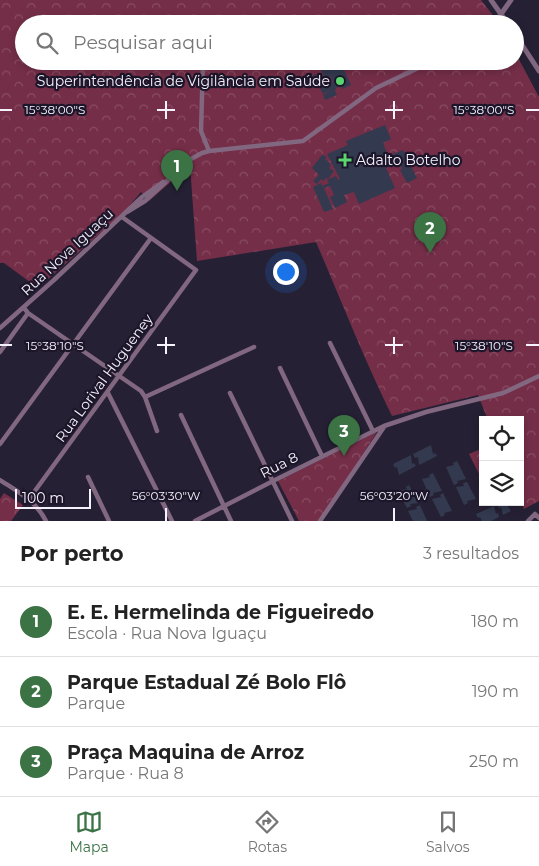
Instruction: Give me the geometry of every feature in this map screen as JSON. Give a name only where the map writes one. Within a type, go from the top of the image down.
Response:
[{"type":"street","points":[[491,0],[502,14],[511,0]]},
{"type":"street","points":[[524,48],[539,71]]},
{"type":"street","points":[[203,70],[201,131],[209,151]]},
{"type":"street","name":"Rua Nova Iguaçu","points":[[0,328],[127,212],[145,201],[191,159],[209,151],[302,141],[376,88],[414,70]]},
{"type":"street","points":[[0,444],[151,238],[122,217]]},
{"type":"street","name":"Rua Lorival Hugueney","points":[[29,499],[196,270],[151,238]]},
{"type":"street","points":[[24,308],[28,313],[141,390],[157,431]]},
{"type":"street","points":[[0,352],[28,313]]},
{"type":"street","points":[[330,343],[373,431]]},
{"type":"street","points":[[145,397],[254,347]]},
{"type":"street","points":[[280,368],[322,456]]},
{"type":"street","name":"Rua 8","points":[[195,521],[273,480],[384,426],[443,407],[503,393],[539,376]]},
{"type":"street","points":[[108,392],[172,521]]},
{"type":"street","points":[[230,393],[292,521]]},
{"type":"street","points":[[181,416],[231,521]]},
{"type":"street","points":[[320,521],[384,426]]},
{"type":"street","points":[[88,477],[109,521]]},
{"type":"street","points":[[0,481],[29,499],[41,510],[46,521]]},
{"type":"street","points":[[528,521],[535,514],[539,518]]},
{"type":"green space","points":[[0,0],[481,0],[492,15],[15,15],[15,70],[524,69],[539,97],[539,501],[524,509],[524,416],[486,416],[478,395],[392,416],[316,242],[197,261],[190,165],[149,201],[141,192],[125,211],[38,288],[4,263],[0,263]]},
{"type":"green space","points":[[377,432],[320,521],[299,521],[278,481]]},
{"type":"green space","points":[[479,450],[479,474],[469,454]]},
{"type":"green space","points":[[4,493],[23,505],[11,521],[0,521],[0,499]]},
{"type":"building","name":"Superintendência de Vigilância em Saúde","points":[[321,70],[344,70],[351,85],[342,89],[341,86],[336,88],[337,95],[325,100],[323,95],[332,90],[323,94],[313,75],[316,74],[319,79],[321,78],[325,86],[333,82],[330,76],[325,79]]},
{"type":"building","points":[[385,125],[391,139],[383,143],[388,156],[403,150],[417,178],[407,183],[400,170],[402,169],[399,162],[386,168],[395,188],[359,204],[354,192],[344,195],[347,202],[335,208],[330,197],[334,195],[330,186],[324,188],[333,209],[324,212],[313,187],[321,183],[322,186],[329,183],[327,180],[336,176],[338,180],[340,179],[327,154],[348,145],[346,141]]},
{"type":"building","points":[[322,155],[327,157],[325,159],[331,165],[329,168],[334,171],[328,179],[326,178],[323,181],[321,179],[317,184],[313,181],[319,175],[312,168]]},
{"type":"building","points":[[431,445],[433,454],[435,453],[437,456],[419,465],[418,457],[415,458],[413,454]]},
{"type":"building","points":[[411,455],[412,464],[414,463],[416,466],[399,475],[397,467],[395,468],[393,464]]},
{"type":"building","points":[[457,461],[466,479],[457,481],[458,483],[454,485],[446,467],[454,465],[453,463]]},
{"type":"building","points":[[433,473],[442,491],[433,493],[434,495],[430,497],[422,479],[430,477],[429,475]]},
{"type":"building","points":[[467,482],[476,499],[467,501],[468,503],[464,505],[456,487],[464,486],[463,483]]},
{"type":"building","points":[[409,485],[418,503],[410,504],[411,506],[407,508],[398,491],[407,489],[406,487]]},
{"type":"building","points":[[443,493],[452,511],[444,513],[445,515],[441,517],[432,499],[441,497],[440,495]]},
{"type":"building","points":[[420,505],[427,521],[413,521],[408,511],[417,509],[416,507]]},
{"type":"building","points":[[494,506],[499,517],[491,521],[482,521],[476,514]]},
{"type":"building","points":[[498,506],[507,506],[511,511],[503,515],[501,507],[499,508]]},
{"type":"place","name":"Superintendência de Vigilância em Saúde","points":[[340,81]]},
{"type":"place","name":"Adalto Botelho","points":[[345,160]]},
{"type":"place","name":"E. E. Hermelinda de Figueiredo","points":[[177,191]]},
{"type":"place","name":"Parque Estadual Zé Bolo Flô","points":[[430,253]]},
{"type":"place","name":"Praça Maquina de Arroz","points":[[344,456]]}]
